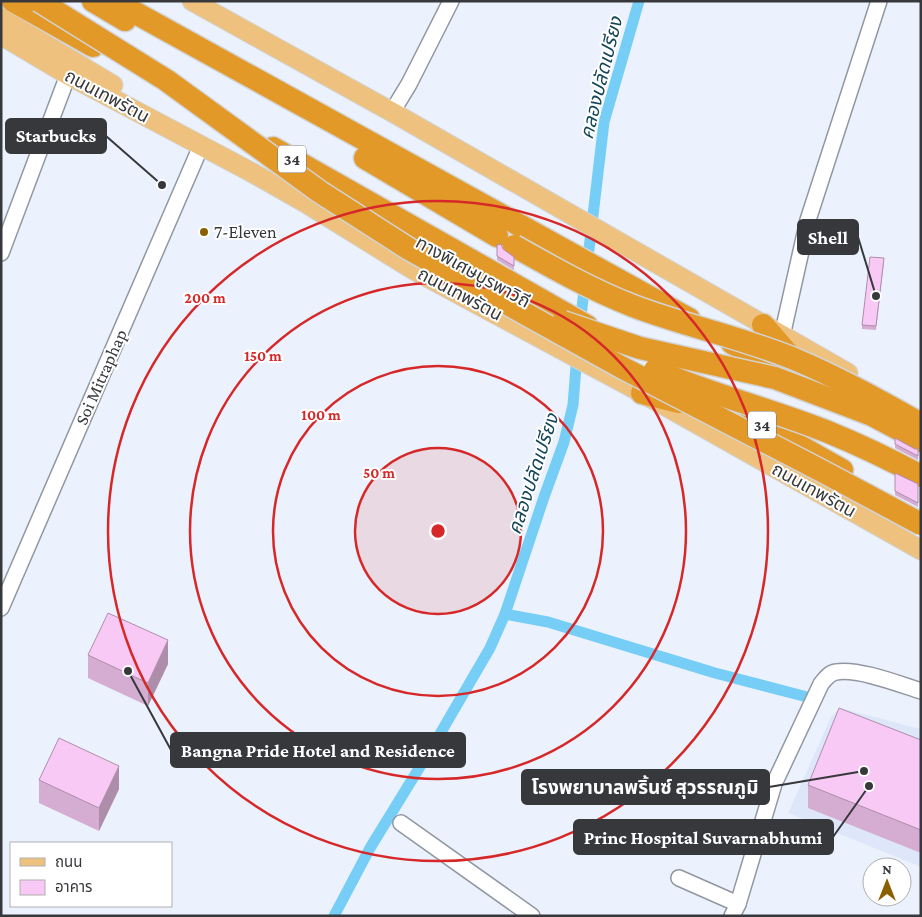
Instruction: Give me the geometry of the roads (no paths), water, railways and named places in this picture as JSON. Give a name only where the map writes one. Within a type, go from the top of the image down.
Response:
[{"type":"highway","name":"ถนนเทพรัตน","points":[[13,1],[567,320],[604,335],[921,515]]},
{"type":"highway","points":[[39,1],[166,80],[320,192],[409,249],[621,368],[921,524]]},
{"type":"highway","name":"ทางพิเศษบูรพาวิถี","points":[[60,1],[172,71],[326,183],[399,230],[567,320],[647,366],[678,380],[865,447],[921,476]]},
{"type":"highway","points":[[94,1],[418,188],[566,276],[599,292],[635,306],[798,360],[870,395],[921,424]]},
{"type":"highway","points":[[114,1],[578,257],[921,450]]},
{"type":"highway","points":[[567,320],[640,348],[775,378],[872,415],[921,441]]},
{"type":"highway","points":[[773,330],[822,393]]},
{"type":"highway","points":[[642,393],[753,420]]},
{"type":"main road","points":[[192,1],[392,112],[921,415]]},
{"type":"main road","points":[[1,18],[142,103],[178,134]]},
{"type":"main road","name":"ถนนเทพรัตน","points":[[1,35],[68,75],[304,202],[412,269],[568,352],[921,550]]},
{"type":"street","points":[[392,112],[409,84],[451,1]]},
{"type":"street","points":[[773,330],[879,1]]},
{"type":"street","points":[[1,253],[68,75]]},
{"type":"street","name":"Soi Mitraphap","points":[[1,608],[200,146]]},
{"type":"street","points":[[679,878],[735,910],[774,784],[820,684],[829,675],[834,672],[844,672],[868,675],[921,690]]},
{"type":"street","points":[[401,823],[532,916]]},
{"type":"waterway","name":"คลองปลัดเปรียง","points":[[587,266],[604,122],[639,1]]},
{"type":"waterway","name":"คลองปลัดเปรียง","points":[[580,325],[585,282]]},
{"type":"waterway","name":"คลองปลัดเปรียง","points":[[334,916],[370,848],[490,648],[505,614],[564,442],[573,405],[577,354]]},
{"type":"waterway","points":[[505,614],[548,622],[715,673],[811,698]]},
{"type":"place","name":"Starbucks","points":[[162,185]]},
{"type":"place","name":"7-Eleven","points":[[204,232]]},
{"type":"place","name":"Shell","points":[[876,296]]},
{"type":"place","name":"Bangna Pride Hotel and Residence","points":[[128,671]]},
{"type":"place","name":"โรงพยาบาลพริ้นซ์ สุวรรณภูมิ","points":[[864,771]]},
{"type":"place","name":"Princ Hospital Suvarnabhumi","points":[[869,786]]}]
